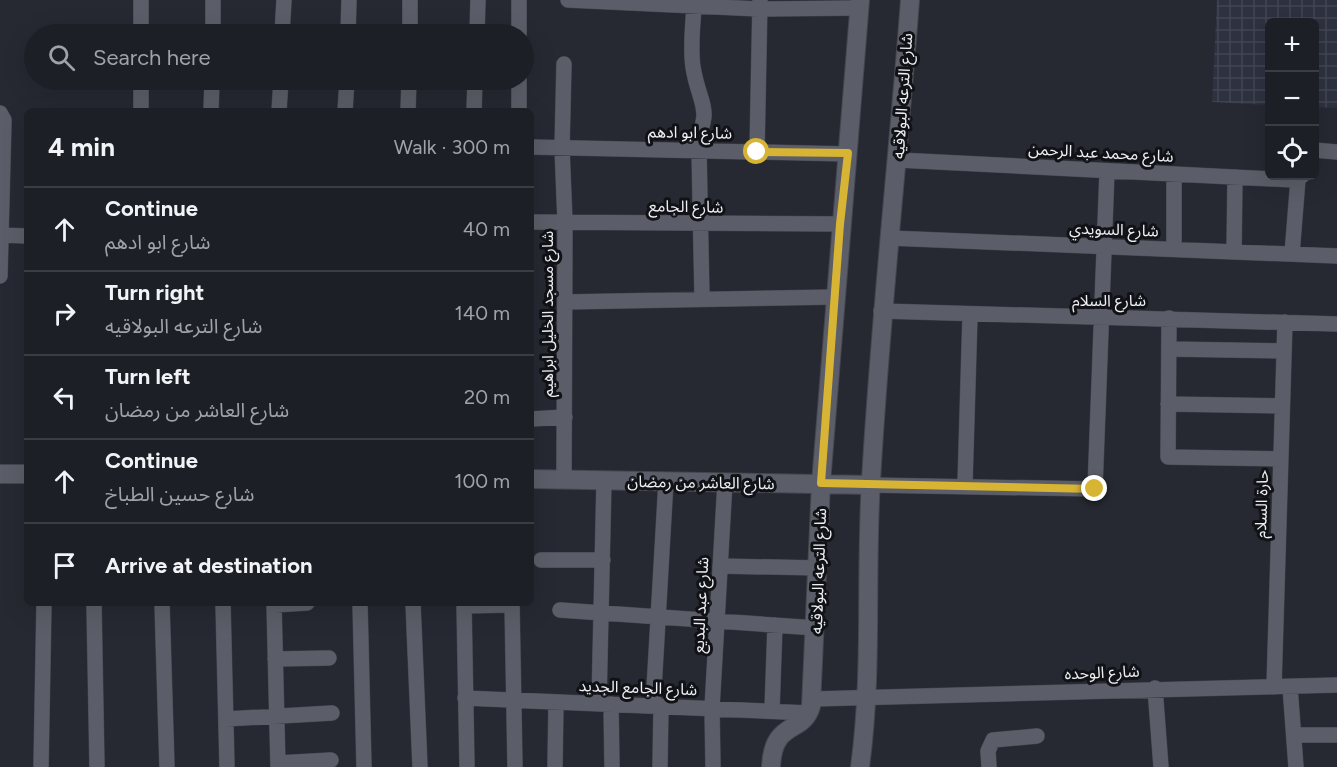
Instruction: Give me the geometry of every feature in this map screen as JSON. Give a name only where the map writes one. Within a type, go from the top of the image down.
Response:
[{"type":"street","points":[[141,0],[141,24]]},
{"type":"street","points":[[213,0],[213,24]]},
{"type":"street","points":[[283,24],[284,0]]},
{"type":"street","points":[[349,24],[350,0]]},
{"type":"street","points":[[410,0],[410,24]]},
{"type":"street","points":[[477,0],[477,24]]},
{"type":"street","points":[[519,0],[519,24]]},
{"type":"street","points":[[568,0],[694,6],[859,4]]},
{"type":"street","name":"شارع الترعه البولاقيه","points":[[860,767],[868,699],[870,485],[881,310],[898,160],[910,0]]},
{"type":"street","name":"شارع الترعه البولاقيه","points":[[811,706],[819,568],[821,483],[859,4]]},
{"type":"street","points":[[757,152],[759,5]]},
{"type":"street","points":[[694,6],[693,68],[705,108],[702,132],[695,150],[702,224],[702,298]]},
{"type":"street","name":"شارع مسجد الخليل ابراهيم","points":[[564,64],[562,147],[565,222],[564,480]]},
{"type":"street","points":[[141,90],[141,108]]},
{"type":"street","points":[[211,108],[212,90]]},
{"type":"street","points":[[279,108],[280,90]]},
{"type":"street","points":[[345,108],[346,90]]},
{"type":"street","points":[[408,108],[409,90]]},
{"type":"street","points":[[474,108],[475,90]]},
{"type":"street","points":[[519,90],[519,108]]},
{"type":"street","points":[[0,113],[4,120],[0,276]]},
{"type":"street","name":"شارع ابو ادهم","points":[[534,147],[848,153]]},
{"type":"street","points":[[1319,150],[1337,152]]},
{"type":"street","name":"شارع محمد عبد الرحمن","points":[[898,160],[1265,177]]},
{"type":"street","points":[[870,485],[965,484],[1095,489],[1107,171]]},
{"type":"street","points":[[1174,174],[1174,249]]},
{"type":"street","points":[[1234,252],[1235,177]]},
{"type":"street","points":[[1292,254],[1300,180]]},
{"type":"street","name":"شارع الجامع","points":[[534,222],[840,224]]},
{"type":"street","points":[[1,235],[24,236]]},
{"type":"street","name":"شارع السويدي","points":[[889,238],[1337,256]]},
{"type":"street","points":[[565,302],[835,297]]},
{"type":"street","name":"شارع السلام","points":[[881,310],[970,315],[1102,319],[1169,318],[1337,324]]},
{"type":"street","points":[[965,484],[970,315]]},
{"type":"street","points":[[1169,318],[1168,457],[1281,459]]},
{"type":"street","name":"حارة السلام","points":[[1274,687],[1285,322]]},
{"type":"street","points":[[1169,349],[1284,351]]},
{"type":"street","points":[[1168,404],[1282,406]]},
{"type":"street","points":[[534,419],[565,417]]},
{"type":"street","points":[[0,474],[24,474]]},
{"type":"street","name":"شارع العاشر من رمضان","points":[[534,479],[870,485]]},
{"type":"street","points":[[604,480],[601,613],[605,704],[612,767]]},
{"type":"street","points":[[660,767],[657,706],[666,481]]},
{"type":"street","name":"شارع عبد البديع","points":[[713,767],[712,708],[725,482]]},
{"type":"street","points":[[541,560],[603,560]]},
{"type":"street","points":[[720,567],[819,568]]},
{"type":"street","points":[[41,767],[44,606]]},
{"type":"street","points":[[94,606],[97,767]]},
{"type":"street","points":[[162,606],[166,767]]},
{"type":"street","points":[[223,606],[226,767]]},
{"type":"street","points":[[274,606],[278,765],[331,760]]},
{"type":"street","points":[[360,606],[364,767]]},
{"type":"street","points":[[412,606],[420,767]]},
{"type":"street","points":[[464,606],[467,767]]},
{"type":"street","points":[[512,606],[515,767]]},
{"type":"street","points":[[560,610],[816,628]]},
{"type":"street","points":[[772,710],[775,625]]},
{"type":"street","points":[[275,659],[329,658]]},
{"type":"street","name":"شارع الوحده","points":[[811,706],[868,699],[1155,688],[1337,685]]},
{"type":"street","points":[[1290,687],[1296,767]]},
{"type":"street","points":[[1155,688],[1161,767]]},
{"type":"street","name":"شارع الجامع الجديد","points":[[465,698],[772,710],[811,706]]},
{"type":"street","points":[[555,767],[556,702]]},
{"type":"street","points":[[771,767],[771,753],[778,737],[811,706]]},
{"type":"street","points":[[226,719],[332,713]]},
{"type":"street","points":[[1294,735],[1337,735]]},
{"type":"street","points":[[989,767],[988,751],[993,740],[1037,736]]},
{"type":"shaded area","points":[[1217,0],[1337,0],[1337,108],[1319,107],[1319,18],[1265,18],[1265,105],[1212,102]]},
{"type":"route","points":[[757,152],[848,153],[840,224],[821,483],[965,484],[1095,489]]}]
